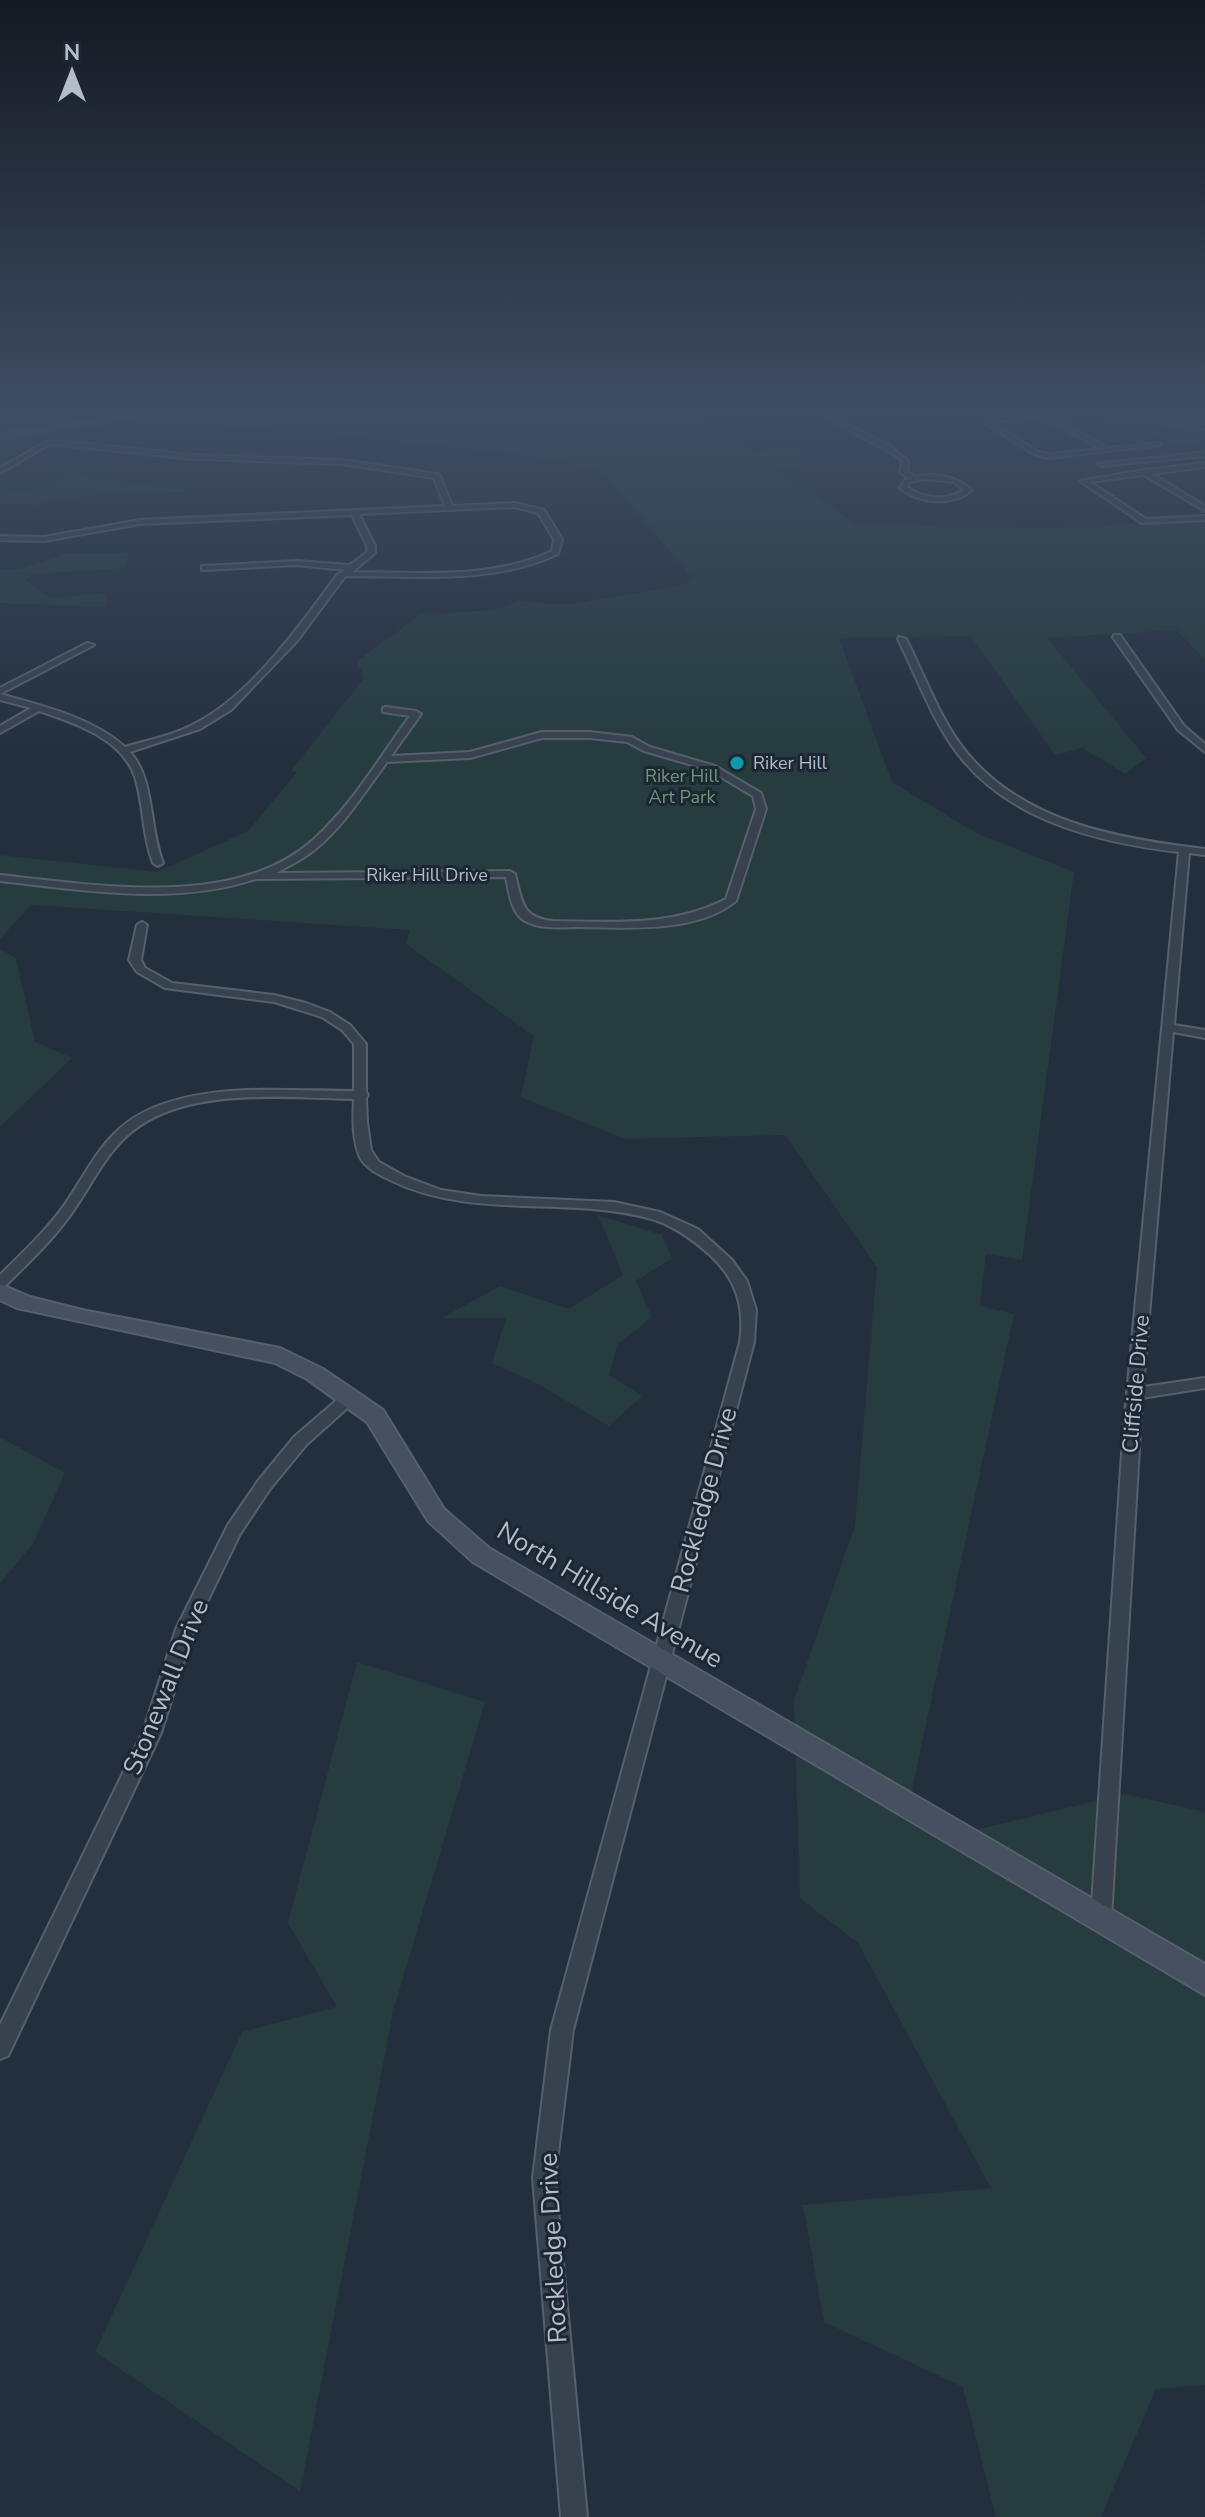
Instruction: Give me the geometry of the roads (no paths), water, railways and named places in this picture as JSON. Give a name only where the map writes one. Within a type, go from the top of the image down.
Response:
[{"type":"street","points":[[0,538],[44,539],[120,525]]},
{"type":"street","points":[[125,750],[197,727],[228,708],[294,639],[344,574],[371,553],[361,525]]},
{"type":"street","points":[[344,574],[510,569],[547,558],[558,546],[556,534],[549,525]]},
{"type":"street","points":[[205,568],[297,563],[353,568]]},
{"type":"street","points":[[1117,637],[1181,728],[1205,749]]},
{"type":"street","points":[[902,639],[961,751],[992,782],[1034,808],[1080,827],[1127,840],[1205,852]]},
{"type":"street","points":[[0,691],[90,645]]},
{"type":"street","points":[[0,697],[38,708],[98,732],[125,750],[140,774],[150,837],[158,863]]},
{"type":"street","points":[[0,730],[38,708]]},
{"type":"street","name":"Riker Hill Drive","points":[[253,876],[306,852],[416,714],[386,710]]},
{"type":"street","name":"Riker Hill Drive","points":[[0,878],[118,889],[209,885],[253,876],[510,874],[520,912],[530,920],[552,924],[643,926],[680,921],[716,910],[731,901],[761,809],[758,795],[735,780],[712,768],[647,749],[629,739],[560,733],[470,755],[382,759]]},
{"type":"street","name":"Cliffside Drive","points":[[1101,1919],[1135,1394],[1184,850]]},
{"type":"street","name":"Rockledge Drive","points":[[142,925],[135,960],[152,979],[169,986],[308,1007],[341,1021],[353,1030],[360,1044],[362,1142],[368,1159],[419,1189],[499,1201],[596,1203],[651,1215],[705,1241],[725,1260],[740,1281],[750,1317],[747,1342],[562,2030],[544,2178],[574,2517]]},
{"type":"street","points":[[1168,1028],[1205,1034]]},
{"type":"street","points":[[0,1283],[59,1221],[110,1148],[133,1124],[158,1111],[210,1099],[362,1095]]},
{"type":"street","name":"North Hillside Avenue","points":[[0,1291],[24,1303],[82,1317],[280,1356],[315,1374],[375,1416],[436,1515],[481,1555],[1205,1980]]},
{"type":"street","points":[[1135,1394],[1205,1383]]},
{"type":"street","name":"Stonewall Drive","points":[[0,2048],[152,1733],[185,1629],[234,1530],[264,1485],[300,1441],[350,1397]]},
{"type":"place","name":"Riker Hill","points":[[737,763]]},
{"type":"park label","name":"Riker Hill Art Park","points":[[682,786]]}]
